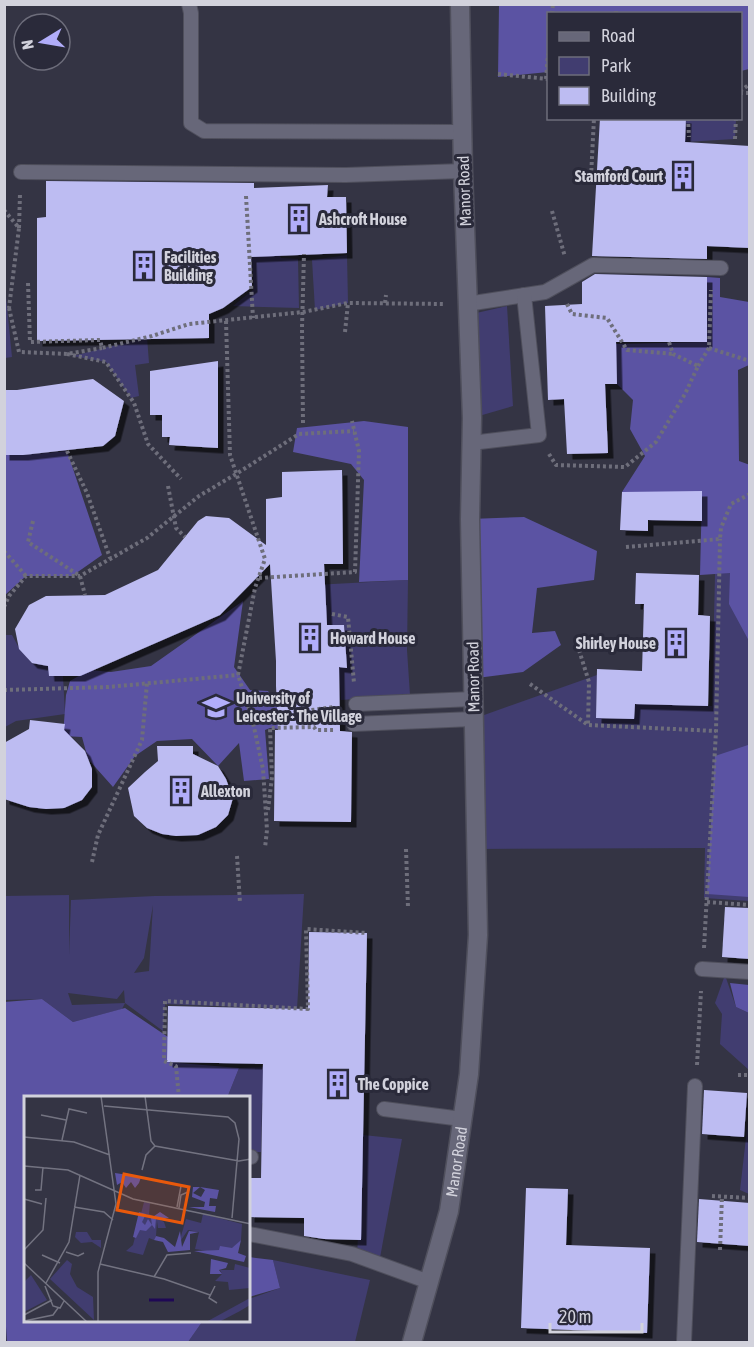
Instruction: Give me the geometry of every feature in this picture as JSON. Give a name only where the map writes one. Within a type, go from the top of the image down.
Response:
[{"type":"street","name":"Manor Road","points":[[412,1342],[449,1211],[469,1074],[478,935],[470,519],[472,418],[463,171],[460,4]]},
{"type":"lane","points":[[189,4],[191,13],[191,123],[204,131],[462,132]]},
{"type":"lane","points":[[21,172],[346,175],[463,171]]},
{"type":"lane","points":[[467,304],[544,292],[593,265],[716,268]]},
{"type":"lane","points":[[471,443],[538,435],[524,295]]},
{"type":"lane","points":[[356,705],[473,699]]},
{"type":"lane","points":[[354,724],[473,719]]},
{"type":"lane","points":[[702,969],[750,972]]},
{"type":"lane","points":[[684,1342],[695,1086]]},
{"type":"lane","points":[[384,1109],[462,1119]]},
{"type":"lane","points":[[250,1234],[352,1254],[429,1282]]},
{"type":"path","points":[[498,74],[547,79]]},
{"type":"path","points":[[591,177],[594,120]]},
{"type":"path","points":[[688,120],[689,137]]},
{"type":"path","points":[[735,139],[736,120]]},
{"type":"path","points":[[21,172],[19,228],[7,308],[19,352],[67,354],[106,362],[134,403],[148,444],[181,479]]},
{"type":"path","points":[[244,174],[253,318]]},
{"type":"path","points":[[4,210],[19,228]]},
{"type":"path","points":[[552,211],[571,277]]},
{"type":"path","points":[[303,423],[304,254]]},
{"type":"path","points":[[538,435],[556,465],[625,467],[656,442],[709,348],[716,268]]},
{"type":"path","points":[[28,283],[30,342],[100,340],[102,348]]},
{"type":"path","points":[[556,285],[572,314],[607,318],[627,350],[673,354],[698,366]]},
{"type":"path","points":[[385,303],[386,295]]},
{"type":"path","points":[[67,354],[152,336],[189,324],[303,312],[348,303],[467,304]]},
{"type":"path","points":[[345,332],[348,303]]},
{"type":"path","points":[[226,321],[230,455],[265,559],[258,578],[238,675],[252,718],[263,769],[267,823]]},
{"type":"path","points":[[669,342],[673,354]]},
{"type":"path","points":[[709,348],[750,361]]},
{"type":"path","points":[[258,578],[355,572],[359,451],[352,422]]},
{"type":"path","points":[[4,551],[26,576],[80,576],[147,538],[199,496],[299,434],[354,430]]},
{"type":"path","points":[[67,451],[87,493],[110,558]]},
{"type":"path","points":[[168,486],[176,528],[185,537]]},
{"type":"path","points":[[695,1086],[716,731],[721,528],[731,504],[750,494]]},
{"type":"path","points":[[33,521],[28,542],[80,576],[85,596]]},
{"type":"path","points":[[626,547],[720,539]]},
{"type":"path","points":[[4,608],[9,596],[26,576]]},
{"type":"path","points":[[252,718],[356,705],[348,617],[332,614]]},
{"type":"path","points":[[579,650],[589,682],[588,725]]},
{"type":"path","points":[[4,690],[108,687],[238,675]]},
{"type":"path","points":[[92,862],[98,835],[142,740],[147,683]]},
{"type":"path","points":[[530,684],[588,725],[716,731]]},
{"type":"path","points":[[265,848],[272,777],[270,728],[314,726],[316,730],[349,730],[354,724]]},
{"type":"path","points":[[406,849],[408,907]]},
{"type":"path","points":[[237,856],[240,903]]},
{"type":"path","points":[[707,902],[750,905]]},
{"type":"path","points":[[179,1096],[176,1066],[164,1061],[165,1001],[308,1009],[306,930],[367,933]]},
{"type":"path","points":[[738,1075],[750,1074]]},
{"type":"path","points":[[691,1194],[750,1198]]},
{"type":"path","points":[[720,1250],[722,1196]]},
{"type":"green space","points":[[686,120],[736,120],[735,139],[685,142]]},
{"type":"green space","points":[[276,242],[281,258],[298,259],[299,308],[233,306],[254,289],[251,245]]},
{"type":"green space","points":[[347,255],[348,303],[315,310],[312,260]]},
{"type":"green space","points":[[4,277],[12,357],[5,358],[4,357]]},
{"type":"green space","points":[[507,306],[513,406],[472,418],[472,314]]},
{"type":"green space","points":[[147,337],[149,363],[135,365],[139,396],[131,398],[106,362],[73,356]]},
{"type":"green space","points":[[749,512],[749,901],[704,898],[705,848],[476,849],[473,719],[597,675],[596,718],[634,719],[635,704],[712,706],[716,530]]},
{"type":"green space","points":[[408,580],[407,650],[410,695],[341,700],[339,667],[347,667],[344,625],[327,625],[326,608],[315,609],[314,585]]},
{"type":"green space","points":[[5,635],[12,635],[32,663],[48,666],[50,676],[63,676],[65,714],[16,721],[5,727]]},
{"type":"green space","points":[[304,894],[297,1009],[165,1004],[163,1031],[125,1003],[122,1009],[73,1022],[42,999],[5,1000],[4,896],[69,895],[69,955],[71,900],[155,896]],"holes":[[[153,905],[149,971],[134,973],[144,958]],[[124,990],[125,1003],[72,1005],[68,993],[117,999]]]},
{"type":"green space","points":[[725,975],[736,1007],[749,1013],[749,1070],[720,1044],[722,1014],[715,1003]]},
{"type":"green space","points":[[313,1065],[312,1104],[262,1103],[261,1152],[250,1152],[250,1096],[228,1096],[239,1068]]},
{"type":"green space","points":[[749,1112],[749,1194],[740,1190]]},
{"type":"green space","points":[[363,1135],[402,1139],[379,1263],[357,1256]]},
{"type":"green space","points":[[273,1260],[370,1280],[355,1342],[188,1342],[201,1323],[250,1323],[250,1299],[280,1288]]},
{"type":"shaded area","points":[[499,5],[749,5],[749,69],[742,71],[742,12],[547,12],[547,72],[498,77]]},
{"type":"shaded area","points":[[707,277],[720,278],[720,297],[749,302],[749,365],[738,370],[739,461],[750,465],[749,641],[729,604],[730,573],[700,575],[702,492],[622,492],[645,456],[630,429],[633,400],[617,384],[616,344],[707,342]]},
{"type":"shaded area","points":[[364,421],[408,427],[408,580],[359,582],[364,480],[351,464],[293,452],[297,428]]},
{"type":"shaded area","points":[[67,451],[102,555],[72,576],[26,576],[5,595],[5,455]]},
{"type":"shaded area","points":[[524,517],[597,551],[594,580],[537,588],[532,633],[555,631],[561,645],[523,672],[477,678],[470,519]]},
{"type":"shaded area","points":[[243,601],[234,667],[250,690],[268,691],[283,713],[288,730],[270,728],[265,730],[269,779],[244,781],[239,743],[218,766],[192,739],[157,741],[135,756],[113,787],[88,759],[82,737],[63,736],[66,695],[70,681],[89,670],[111,672],[151,666]]},
{"type":"shaded area","points":[[750,745],[749,897],[707,894],[715,756]]},
{"type":"shaded area","points":[[730,983],[749,985],[749,1013],[736,1007]]},
{"type":"shaded area","points":[[42,999],[73,1022],[125,1008],[168,1037],[167,1062],[239,1068],[228,1096],[24,1096],[24,1323],[201,1323],[188,1342],[7,1342],[4,1296],[4,1002]]},
{"type":"shaded area","points":[[250,1257],[273,1260],[280,1288],[250,1297]]},
{"type":"building","name":"Stamford Court","points":[[600,120],[686,120],[685,142],[750,146],[750,248],[707,246],[707,259],[592,256]]},
{"type":"building","name":"Facilities Building","points":[[46,181],[254,183],[254,188],[328,185],[327,197],[346,197],[347,253],[251,257],[252,287],[223,308],[209,314],[209,338],[37,341],[37,218],[46,217]]},
{"type":"building","points":[[595,274],[707,277],[707,342],[616,342],[617,384],[605,384],[608,453],[567,454],[564,399],[548,400],[545,306],[582,304],[582,282]]},
{"type":"building","points":[[218,361],[218,448],[169,445],[170,437],[162,437],[162,415],[150,415],[150,371]]},
{"type":"building","points":[[93,379],[124,401],[115,436],[103,446],[4,455],[4,390]]},
{"type":"building","points":[[342,470],[343,564],[324,564],[327,625],[344,625],[347,668],[339,667],[340,731],[352,732],[351,822],[274,821],[275,730],[278,730],[270,564],[220,615],[80,676],[49,676],[48,666],[32,663],[19,649],[15,629],[29,605],[46,596],[105,595],[158,570],[198,521],[206,516],[229,518],[266,545],[266,499],[282,497],[282,472]]},
{"type":"building","points":[[702,491],[702,521],[648,520],[648,531],[620,530],[622,492]]},
{"type":"building","name":"Shirley House","points":[[636,573],[699,575],[698,615],[710,616],[708,706],[635,704],[634,719],[596,718],[597,669],[642,671],[644,604],[635,604]]},
{"type":"building","points":[[30,720],[65,724],[64,730],[85,751],[92,769],[92,787],[82,800],[64,808],[46,809],[29,807],[4,799],[4,743],[29,729]]},
{"type":"building","name":"Allexton","points":[[157,746],[193,746],[193,754],[218,766],[233,798],[228,815],[216,827],[198,835],[176,836],[147,828],[134,816],[128,788],[158,761]]},
{"type":"building","points":[[725,907],[750,908],[750,959],[722,957]]},
{"type":"building","name":"The Coppice","points":[[309,932],[367,933],[361,1240],[304,1236],[304,1218],[250,1217],[250,1178],[261,1178],[263,1064],[167,1062],[168,1006],[308,1009]]},
{"type":"building","points":[[704,1090],[747,1093],[744,1137],[702,1134]]},
{"type":"building","points":[[526,1188],[568,1189],[566,1245],[650,1248],[647,1333],[521,1328]]},
{"type":"building","points":[[699,1199],[750,1203],[750,1246],[697,1242]]},
{"type":"place","name":"Stamford Court","points":[[683,176]]},
{"type":"place","name":"Ashcroft House","points":[[299,219]]},
{"type":"place","name":"Facilities Building","points":[[144,266]]},
{"type":"place","name":"Howard House","points":[[310,638]]},
{"type":"place","name":"Shirley House","points":[[676,643]]},
{"type":"place","name":"University of Leicester - The Village","points":[[216,707]]},
{"type":"place","name":"Allexton","points":[[181,791]]},
{"type":"place","name":"The Coppice","points":[[338,1084]]}]
